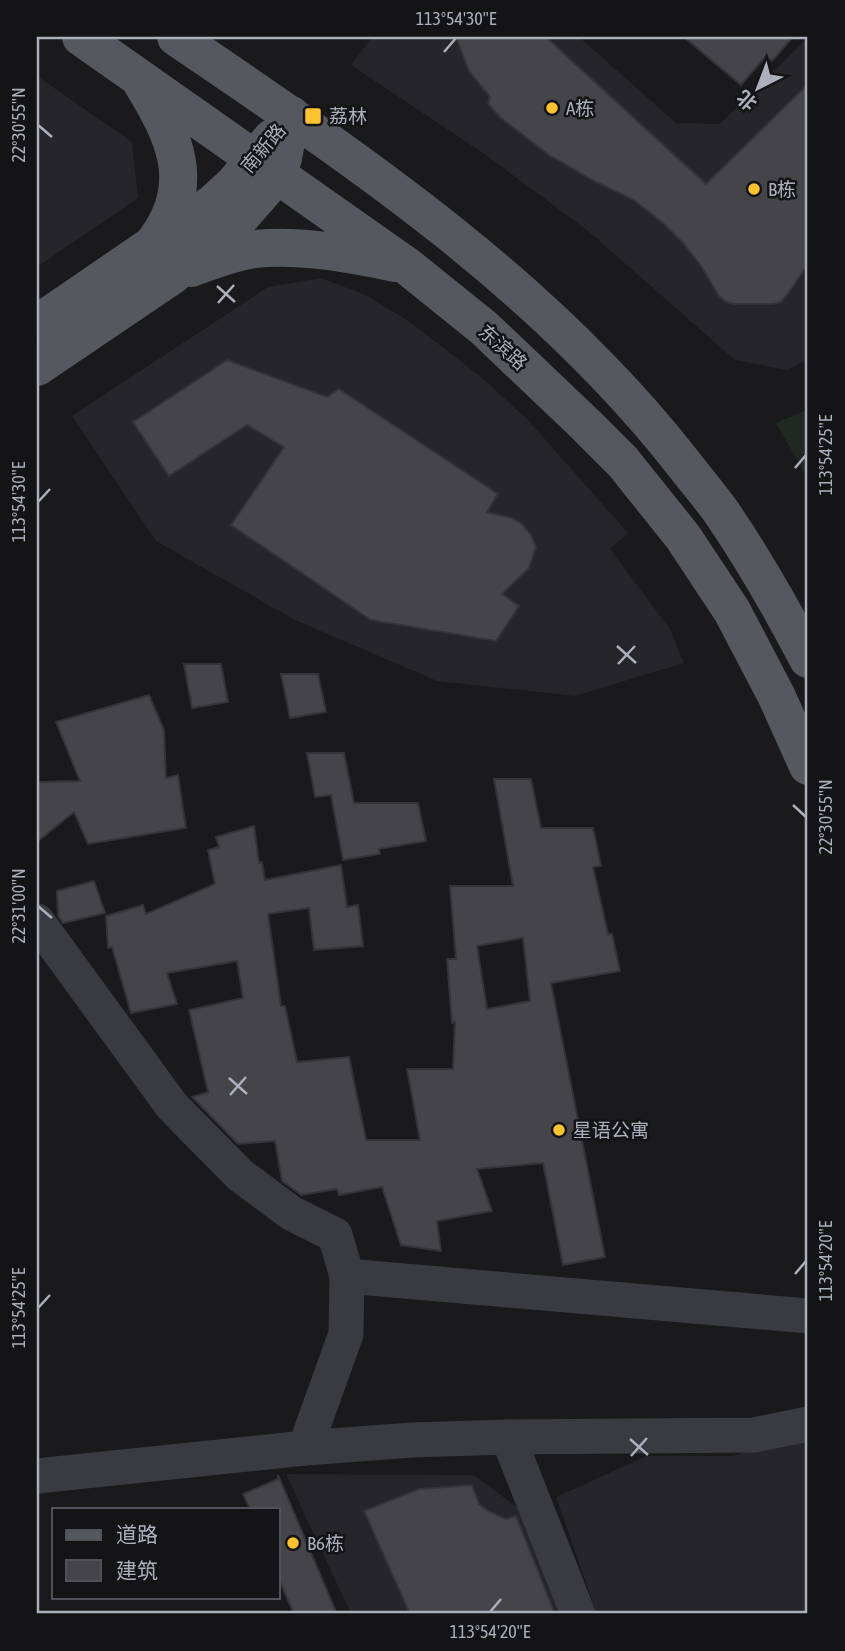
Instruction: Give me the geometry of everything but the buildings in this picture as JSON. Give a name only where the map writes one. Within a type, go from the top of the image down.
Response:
[{"type":"main road","name":"东滨路","points":[[81,37],[407,266],[484,328],[548,387],[632,472],[683,537],[732,611],[778,697],[808,766]]},
{"type":"main road","points":[[176,37],[291,115],[436,221],[486,260],[592,358],[660,433],[721,512],[777,599],[808,659]]},
{"type":"main road","points":[[137,75],[159,114],[178,164],[179,190],[161,262],[284,247],[353,255],[407,266]]},
{"type":"main road","name":"南新路","points":[[37,324],[161,262],[253,205],[265,166],[291,115]]},
{"type":"main road","name":"南新路","points":[[37,367],[161,262]]},
{"type":"street","points":[[37,920],[172,1105],[240,1175],[291,1213],[335,1235],[347,1276],[346,1334],[305,1448]]},
{"type":"street","points":[[347,1276],[808,1316]]},
{"type":"street","points":[[37,1476],[305,1448],[412,1440],[754,1435],[808,1424]]},
{"type":"street","points":[[508,1437],[578,1614]]},
{"type":"shaded area","points":[[372,37],[579,37],[676,123],[720,124],[808,37],[808,360],[787,370],[735,360],[588,231],[486,155],[351,65]]},
{"type":"shaded area","points":[[37,76],[132,142],[138,198],[37,267]]},
{"type":"shaded area","points":[[321,278],[366,295],[410,322],[481,377],[528,420],[628,533],[610,549],[670,629],[684,663],[575,696],[437,681],[295,620],[156,541],[72,416],[268,287]]},
{"type":"shaded area","points":[[808,409],[808,479],[776,423]]},
{"type":"shaded area","points":[[808,1436],[808,1614],[597,1614],[556,1497],[647,1456],[732,1456]]},
{"type":"shaded area","points":[[286,1474],[474,1475],[522,1511],[559,1614],[351,1614]]},
{"type":"place","name":"A栋","points":[[552,108]]},
{"type":"place","name":"荔林","points":[[313,116]]},
{"type":"place","name":"B栋","points":[[754,189]]},
{"type":"place","name":"星语公寓","points":[[559,1130]]},
{"type":"place","name":"B6栋","points":[[293,1543]]}]
